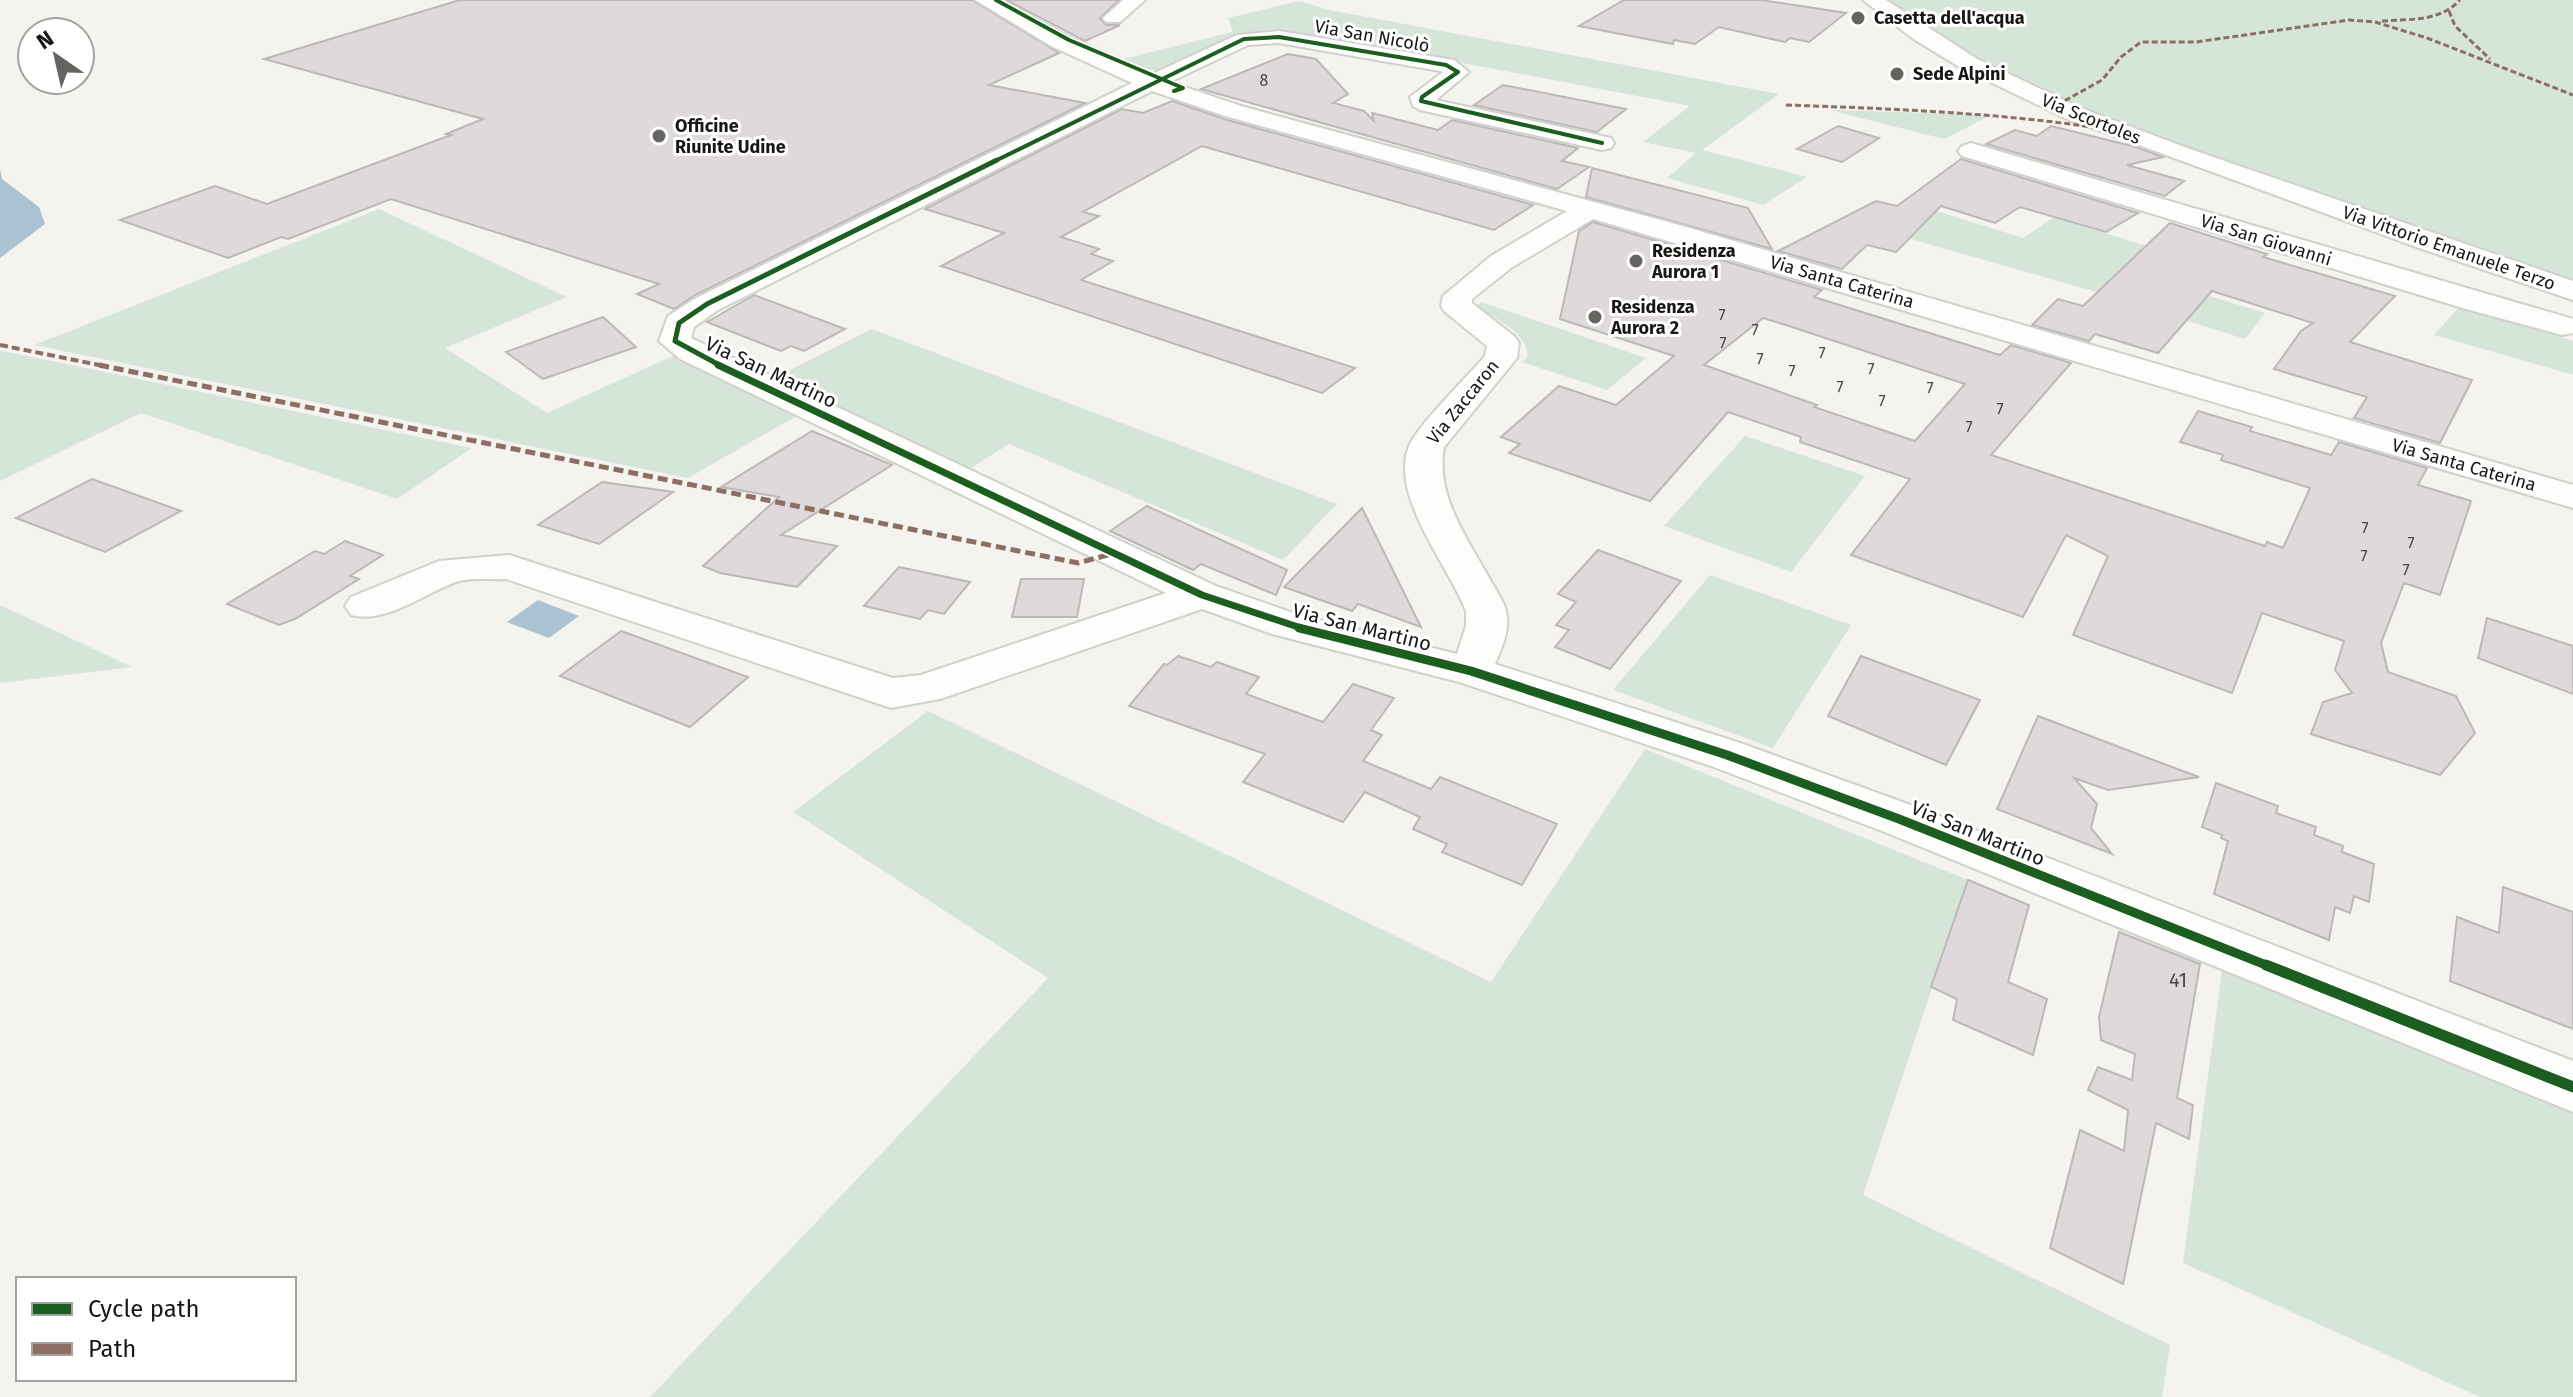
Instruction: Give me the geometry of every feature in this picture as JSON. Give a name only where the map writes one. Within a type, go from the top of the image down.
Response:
[{"type":"street","name":"Via Santa Caterina","points":[[985,0],[1059,41],[1150,83],[1233,111],[1590,209],[2573,497]]},
{"type":"street","points":[[1113,18],[1135,0]]},
{"type":"street","name":"Via Scortoles","points":[[1873,0],[1952,56],[2005,85],[2118,131],[2325,205]]},
{"type":"street","name":"Via San Nicolò","points":[[1150,83],[1244,39],[1279,37],[1446,65],[1458,72],[1422,97],[1421,101],[1602,143]]},
{"type":"street","name":"Via San Martino","points":[[1150,83],[707,304],[679,323],[675,341],[691,352],[1202,595],[1287,625],[1471,671],[1727,755],[1899,819],[2573,1087]]},
{"type":"street","name":"Via San Giovanni","points":[[1971,151],[2568,328]]},
{"type":"street","name":"Via Vittorio Emanuele Terzo","points":[[2325,205],[2573,291]]},
{"type":"street","name":"Via San Giovanni","points":[[2325,205],[2338,220],[2463,274],[2568,328]]},
{"type":"street","name":"Via Zaccaron","points":[[1471,671],[1484,636],[1486,612],[1428,495],[1421,473],[1427,445],[1501,358],[1503,343],[1456,306],[1458,296],[1501,262],[1590,209]]},
{"type":"street","points":[[365,606],[453,569],[509,567],[891,693],[925,689],[1202,595]]},
{"type":"green space","points":[[1888,0],[2573,0],[2573,286],[2052,98],[1979,66]]},
{"type":"green space","points":[[1299,1],[1330,10],[1779,94],[1702,150],[1807,177],[1763,205],[1667,178],[1696,153],[1643,142],[1690,106],[1442,59],[1264,31],[1238,34],[1160,70],[1150,70],[1123,59],[1233,32],[1228,18]]},
{"type":"green space","points":[[1829,110],[1967,114],[1989,116],[1944,139]]},
{"type":"green space","points":[[379,209],[567,297],[445,348],[547,413],[675,355],[800,414],[688,478],[34,345]]},
{"type":"green space","points":[[1934,210],[2023,238],[2054,217],[2207,265],[2177,286],[2265,313],[2245,339],[2097,292],[1900,236]]},
{"type":"green space","points":[[1481,302],[1646,358],[1607,390],[1522,362],[1527,358],[1523,342],[1510,328],[1477,306]]},
{"type":"green space","points":[[2462,304],[2573,341],[2573,375],[2434,335]]},
{"type":"green space","points":[[872,329],[1337,504],[1283,560],[1009,444],[965,472],[772,379]]},
{"type":"green space","points":[[0,351],[472,448],[397,499],[141,413],[0,481]]},
{"type":"green space","points":[[1745,436],[1865,476],[1791,572],[1664,526]]},
{"type":"green space","points":[[1710,575],[1851,625],[1773,748],[1613,690]]},
{"type":"green space","points":[[0,605],[132,667],[0,683]]},
{"type":"green space","points":[[928,711],[1491,982],[1645,749],[1968,880],[1863,1195],[2170,1345],[2162,1397],[650,1397],[1048,978],[793,812]]},
{"type":"green space","points":[[2222,971],[2573,1108],[2573,1397],[2480,1397],[2183,1263]]},
{"type":"water","points":[[0,169],[2,179],[39,207],[45,224],[0,258]]},
{"type":"water","points":[[538,600],[579,616],[549,638],[507,622]]},
{"type":"building","points":[[460,0],[972,0],[1059,53],[989,85],[1085,103],[695,295],[674,309],[637,294],[659,284],[391,199],[288,239],[281,237],[228,258],[120,220],[215,186],[267,204],[451,135],[446,134],[483,119],[264,59]]},
{"type":"building","points":[[1006,0],[1119,0],[1100,18],[1106,25],[1120,25],[1085,41]]},
{"type":"building","points":[[1624,0],[1761,0],[1846,13],[1809,42],[1790,38],[1785,42],[1719,27],[1695,44],[1674,40],[1673,44],[1579,26]]},
{"type":"building","points":[[1288,54],[1316,59],[1348,94],[1333,103],[1364,111],[1374,121],[1372,113],[1438,130],[1452,120],[1578,148],[1562,161],[1589,167],[1557,189],[1201,89]]},
{"type":"building","points":[[1503,85],[1626,109],[1597,132],[1474,105]]},
{"type":"building","points":[[1172,101],[1224,119],[1533,205],[1494,230],[1202,146],[1083,212],[1099,216],[1061,237],[1099,249],[1091,254],[1113,261],[1081,280],[1355,368],[1322,393],[941,266],[1004,233],[925,209],[1122,109],[1143,113]]},
{"type":"building","points":[[1838,126],[1879,138],[1842,162],[1797,149]]},
{"type":"building","points":[[2051,126],[2136,147],[2163,157],[2127,165],[2184,181],[2165,196],[1986,144],[2015,130],[2037,136]]},
{"type":"building","points":[[1961,159],[2138,213],[2106,232],[2020,207],[1995,223],[1941,206],[1896,252],[1867,245],[1842,269],[1778,251],[1876,201],[1897,206]]},
{"type":"building","points":[[1592,168],[1748,208],[1772,249],[1586,197]]},
{"type":"building","points":[[1593,222],[1822,290],[1814,297],[2000,355],[2011,345],[2071,363],[1991,455],[2265,546],[2267,542],[2283,548],[2310,488],[2221,460],[2223,455],[2180,442],[2198,411],[2252,427],[2250,431],[2331,455],[2339,442],[2427,468],[2418,485],[2471,501],[2440,595],[2404,583],[2381,643],[2388,672],[2456,696],[2475,733],[2440,775],[2311,734],[2323,702],[2352,693],[2335,670],[2344,641],[2262,613],[2232,693],[2073,635],[2108,556],[2066,535],[2023,617],[1851,555],[1910,479],[1800,442],[1801,437],[1728,412],[1650,501],[1509,453],[1520,444],[1501,437],[1559,386],[1616,405],[1674,356],[1560,319],[1579,231]],"holes":[[[1763,318],[1965,384],[1915,441],[1704,365]]]},
{"type":"building","points":[[2170,223],[2267,254],[2263,257],[2395,296],[2350,342],[2472,380],[2440,443],[2354,418],[2367,397],[2274,369],[2301,331],[2313,323],[2212,291],[2158,353],[2095,334],[2089,341],[2032,325],[2058,299],[2083,306]]},
{"type":"building","points":[[754,295],[845,329],[804,351],[791,346],[781,351],[707,322]]},
{"type":"building","points":[[603,317],[636,347],[543,379],[506,352]]},
{"type":"building","points":[[812,431],[892,465],[781,535],[837,546],[797,587],[720,573],[703,566],[779,497],[721,487]]},
{"type":"building","points":[[92,479],[181,511],[105,552],[16,518]]},
{"type":"building","points":[[602,482],[673,492],[599,544],[538,525]]},
{"type":"building","points":[[1147,506],[1287,570],[1276,595],[1201,564],[1193,570],[1110,531]]},
{"type":"building","points":[[1362,508],[1421,627],[1358,604],[1352,611],[1284,587]]},
{"type":"building","points":[[345,541],[383,555],[350,576],[359,579],[295,619],[279,625],[227,604],[315,551],[324,554]]},
{"type":"building","points":[[1598,550],[1681,581],[1610,669],[1555,647],[1569,630],[1556,625],[1576,602],[1558,594]]},
{"type":"building","points":[[899,567],[970,582],[944,614],[928,610],[920,619],[864,606]]},
{"type":"building","points":[[1021,579],[1084,579],[1077,617],[1012,617]]},
{"type":"building","points":[[2487,618],[2573,646],[2573,694],[2478,658]]},
{"type":"building","points":[[621,631],[748,677],[690,727],[560,676]]},
{"type":"building","points":[[1178,656],[1211,667],[1217,662],[1259,677],[1246,694],[1323,722],[1353,684],[1394,698],[1371,730],[1382,735],[1363,761],[1431,789],[1440,777],[1557,824],[1522,885],[1442,852],[1447,844],[1413,829],[1420,817],[1365,792],[1343,822],[1243,782],[1265,754],[1129,706],[1164,664]]},
{"type":"building","points":[[1861,656],[1980,700],[1946,765],[1828,716]]},
{"type":"building","points":[[2038,716],[2199,777],[2108,790],[2074,778],[2097,804],[2091,828],[2112,854],[1997,809]]},
{"type":"building","points":[[2216,783],[2278,806],[2276,813],[2316,827],[2314,835],[2343,846],[2342,852],[2374,864],[2369,902],[2354,896],[2350,913],[2335,907],[2329,940],[2214,894],[2228,841],[2221,838],[2222,835],[2202,827]]},
{"type":"building","points":[[1968,880],[2029,905],[2008,982],[2047,999],[2033,1055],[1953,1020],[1957,999],[1931,987]]},
{"type":"building","points":[[2503,887],[2573,912],[2573,1029],[2450,981],[2457,917],[2499,933]]},
{"type":"building","points":[[2119,932],[2200,964],[2177,1098],[2193,1105],[2189,1139],[2156,1123],[2123,1284],[2050,1248],[2080,1130],[2124,1151],[2128,1110],[2088,1090],[2098,1067],[2132,1080],[2135,1054],[2101,1040],[2099,1017]]},
{"type":"marked path","points":[[2382,21],[2435,16],[2460,0]]},
{"type":"marked path","points":[[2449,11],[2455,26],[2490,59]]},
{"type":"marked path","points":[[2057,105],[2102,80],[2121,57],[2141,42],[2196,42],[2349,20],[2375,22],[2427,38],[2573,95]]},
{"type":"marked path","points":[[1786,105],[1966,111],[2040,118],[2118,131]]},
{"type":"marked path","points":[[0,345],[1078,563],[1115,553]]},
{"type":"cycle path","points":[[996,0],[1069,40],[1183,88],[1174,91]]},
{"type":"cycle path","points":[[1602,143],[1421,101],[1422,97],[1458,72],[1446,65],[1279,37],[1244,39],[707,304],[679,323],[675,341],[691,352],[1202,595],[1287,625],[1471,671],[1727,755],[1899,819],[2573,1087]]},
{"type":"place","name":"Casetta dell'acqua","points":[[1858,18]]},
{"type":"place","name":"Sede Alpini","points":[[1897,74]]},
{"type":"place","name":"Officine Riunite Udine","points":[[659,136]]},
{"type":"place","name":"Residenza Aurora 1","points":[[1636,261]]},
{"type":"place","name":"Residenza Aurora 2","points":[[1595,317]]}]
